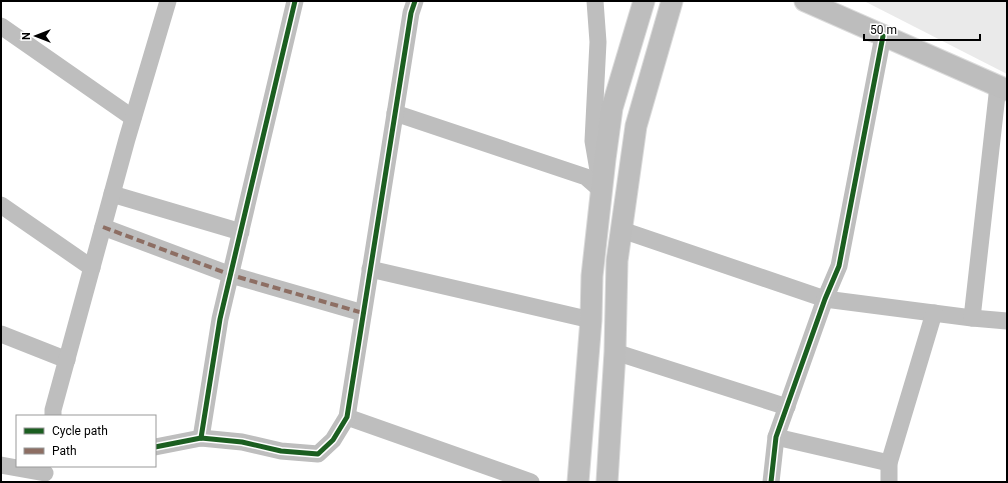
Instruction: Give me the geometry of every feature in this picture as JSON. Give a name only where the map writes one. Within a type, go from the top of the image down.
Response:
[{"type":"main road","points":[[578,482],[591,320],[592,276],[612,108],[644,1]]},
{"type":"main road","points":[[607,482],[615,352],[617,262],[636,126],[672,1]]},
{"type":"main road","points":[[805,1],[1003,88]]},
{"type":"street","points":[[52,415],[112,194],[168,1]]},
{"type":"street","points":[[201,438],[220,319],[295,1]]},
{"type":"street","points":[[156,447],[201,438],[242,442],[281,451],[318,454],[333,440],[347,417],[411,13],[415,1]]},
{"type":"street","points":[[595,1],[598,42],[593,141],[602,191]]},
{"type":"street","points":[[1,26],[134,118]]},
{"type":"street","points":[[771,482],[776,437],[825,299],[839,266],[883,36]]},
{"type":"street","points":[[972,318],[1003,88]]},
{"type":"street","points":[[395,113],[586,177],[602,191]]},
{"type":"street","points":[[112,194],[241,232]]},
{"type":"street","points":[[1,206],[92,268]]},
{"type":"street","points":[[103,227],[230,275],[363,313]]},
{"type":"street","points":[[622,230],[825,299],[972,318],[1007,321]]},
{"type":"street","points":[[370,269],[591,320]]},
{"type":"street","points":[[889,482],[889,463],[934,313]]},
{"type":"street","points":[[1,334],[67,360]]},
{"type":"street","points":[[615,352],[787,407]]},
{"type":"street","points":[[347,417],[531,482]]},
{"type":"street","points":[[776,437],[889,463]]},
{"type":"street","points":[[1,465],[45,474]]},
{"type":"shaded area","points":[[1007,1],[1007,74],[866,2]]},
{"type":"marked path","points":[[103,227],[231,275],[363,313]]},
{"type":"cycle path","points":[[201,438],[220,319],[295,1]]},
{"type":"cycle path","points":[[156,447],[201,438],[242,442],[281,451],[318,454],[333,440],[347,417],[411,13],[415,1]]},
{"type":"cycle path","points":[[771,482],[776,437],[825,299],[839,266],[883,36]]}]
